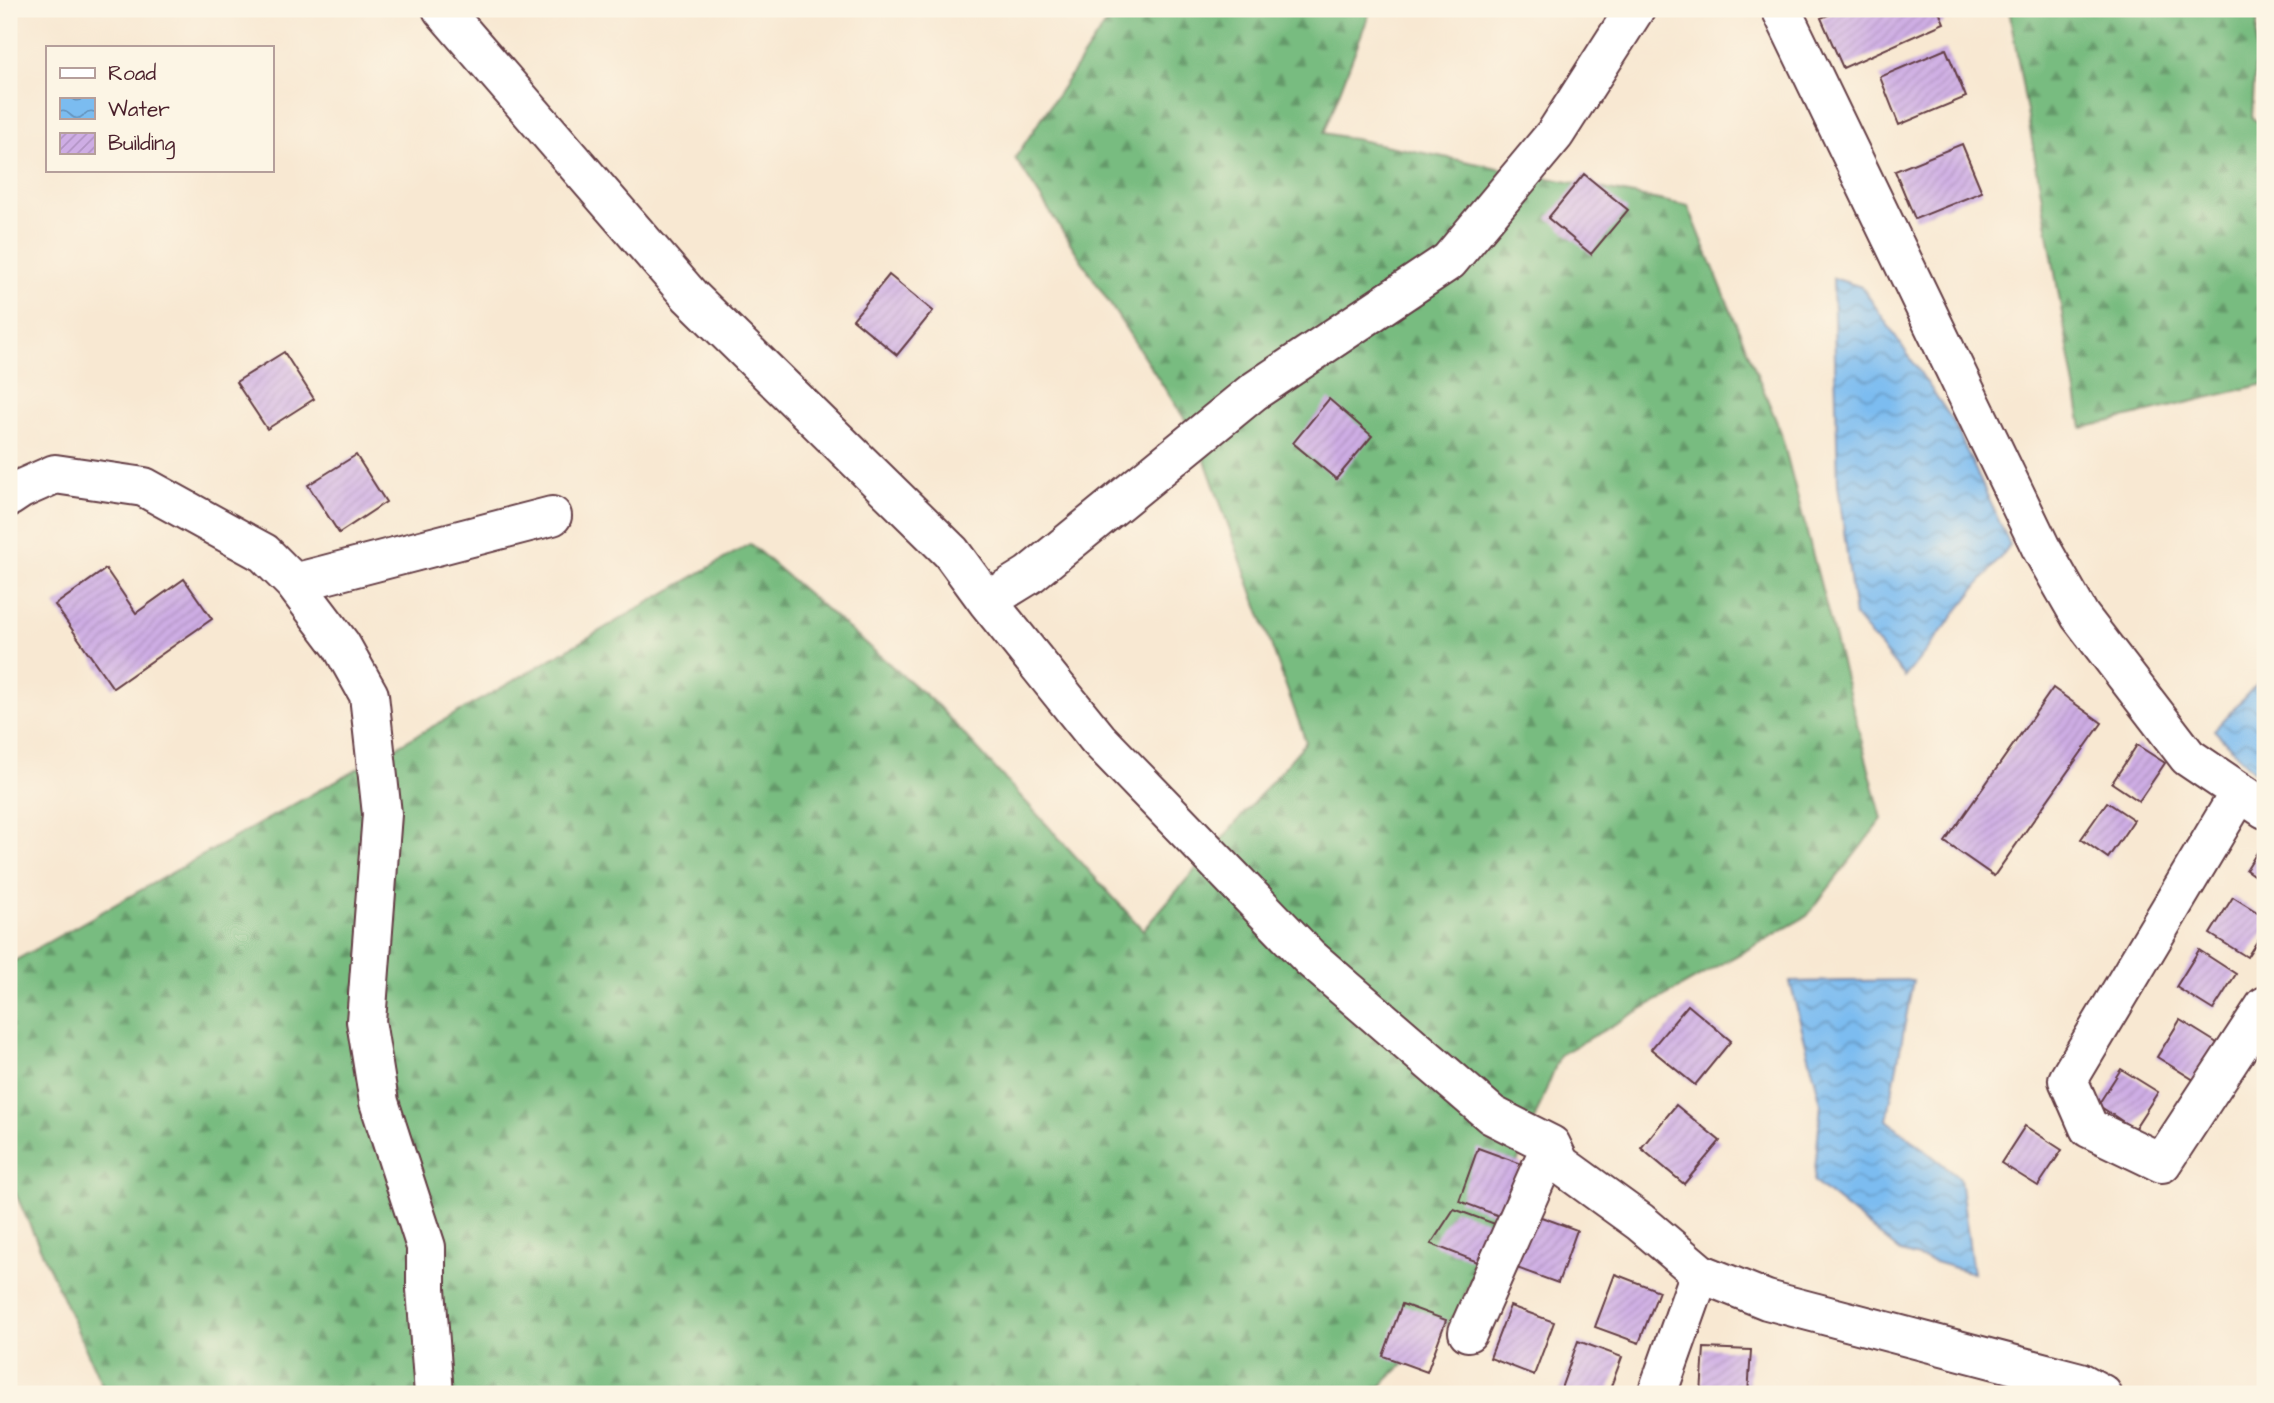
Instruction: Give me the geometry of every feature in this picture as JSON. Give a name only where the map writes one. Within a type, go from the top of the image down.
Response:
[{"type":"street","points":[[442,9],[690,296],[951,552],[1098,739],[1310,958],[1492,1115],[1551,1145],[1560,1164],[1640,1222],[1700,1273],[1767,1300],[2080,1382],[2102,1394]]},
{"type":"street","points":[[987,601],[1030,575],[1253,392],[1449,261],[1555,134],[1635,9]]},
{"type":"street","points":[[1781,9],[2040,548],[2080,616],[2188,757],[2253,800],[2068,1080],[2089,1128],[2162,1163],[2265,1006]]},
{"type":"street","points":[[9,497],[55,474],[144,487],[264,553],[294,583],[341,645],[369,695],[382,814],[366,1021],[379,1102],[426,1247],[426,1289],[434,1394]]},
{"type":"street","points":[[294,583],[552,516]]},
{"type":"street","points":[[1468,1332],[1551,1145]]},
{"type":"street","points":[[1657,1394],[1700,1273]]},
{"type":"green space","points":[[1115,9],[1371,9],[1324,133],[1688,206],[1780,430],[1882,819],[1807,916],[1560,1055],[1457,1314],[1372,1394],[106,1394],[9,1179],[9,964],[487,696],[750,544],[938,706],[1143,930],[1306,742],[1197,438],[1015,158]]},
{"type":"green space","points":[[2009,9],[2258,9],[2252,118],[2265,126],[2265,384],[2082,428]]},
{"type":"water","points":[[1833,278],[1862,287],[1953,421],[2010,545],[1905,677],[1855,617],[1838,484]]},
{"type":"water","points":[[2265,675],[2265,783],[2214,730]]},
{"type":"water","points":[[1913,980],[1887,1120],[1960,1178],[1973,1273],[1901,1252],[1814,1182],[1821,1103],[1790,982]]},
{"type":"building","points":[[1842,9],[1938,9],[1944,23],[1843,68],[1821,18]]},
{"type":"building","points":[[1946,49],[1966,97],[1899,125],[1880,77]]},
{"type":"building","points":[[1962,144],[1982,192],[1915,219],[1895,171]]},
{"type":"building","points":[[1584,174],[1628,210],[1591,254],[1548,218]]},
{"type":"building","points":[[889,275],[933,311],[897,355],[853,319]]},
{"type":"building","points":[[284,352],[314,399],[267,429],[236,382]]},
{"type":"building","points":[[1329,399],[1372,436],[1336,479],[1293,443]]},
{"type":"building","points":[[356,455],[386,502],[339,533],[308,485]]},
{"type":"building","points":[[106,569],[136,613],[184,579],[212,619],[113,688],[55,605]]},
{"type":"building","points":[[2053,688],[2102,723],[1994,876],[1945,842]]},
{"type":"building","points":[[2137,745],[2165,763],[2139,801],[2112,783]]},
{"type":"building","points":[[2107,802],[2134,820],[2108,858],[2081,839]]},
{"type":"building","points":[[2261,846],[2265,848],[2265,883],[2246,870]]},
{"type":"building","points":[[2233,897],[2265,917],[2265,929],[2247,957],[2210,934]]},
{"type":"building","points":[[2199,950],[2236,974],[2213,1010],[2176,987]]},
{"type":"building","points":[[1688,1005],[1731,1041],[1695,1085],[1651,1049]]},
{"type":"building","points":[[2180,1020],[2217,1043],[2194,1080],[2157,1057]]},
{"type":"building","points":[[2121,1069],[2158,1092],[2134,1129],[2098,1105]]},
{"type":"building","points":[[1676,1105],[1720,1141],[1684,1184],[1641,1148]]},
{"type":"building","points":[[2025,1126],[2062,1150],[2038,1186],[2001,1163]]},
{"type":"building","points":[[1478,1148],[1522,1164],[1502,1217],[1459,1201]]},
{"type":"building","points":[[1454,1209],[1498,1225],[1483,1264],[1431,1244]]},
{"type":"building","points":[[1533,1214],[1577,1230],[1558,1283],[1514,1267]]},
{"type":"building","points":[[1615,1274],[1659,1291],[1639,1343],[1595,1327]]},
{"type":"building","points":[[1402,1304],[1446,1320],[1427,1372],[1383,1356]]},
{"type":"building","points":[[1510,1306],[1554,1322],[1534,1375],[1490,1358]]},
{"type":"building","points":[[1578,1341],[1622,1357],[1608,1394],[1559,1394]]},
{"type":"building","points":[[1704,1348],[1751,1350],[1748,1394],[1701,1394]]}]
